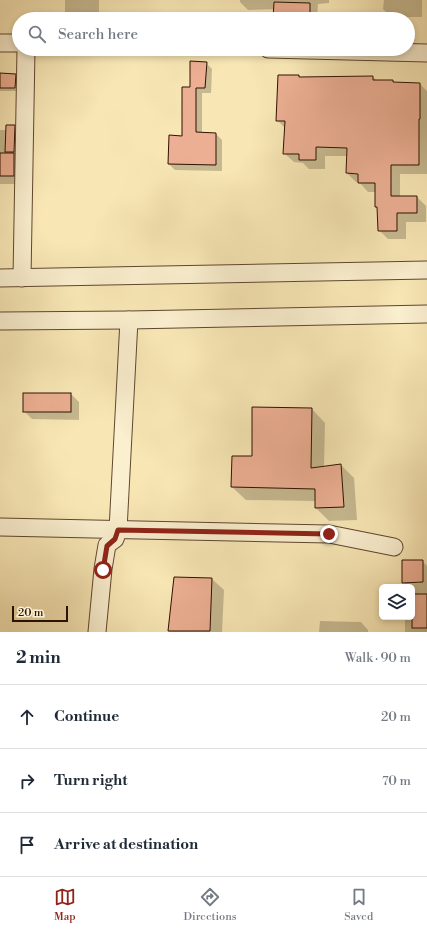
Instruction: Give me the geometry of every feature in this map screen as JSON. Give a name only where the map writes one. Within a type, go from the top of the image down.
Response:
[{"type":"street","points":[[0,43],[12,43]]},
{"type":"street","points":[[415,53],[427,53]]},
{"type":"street","points":[[22,278],[26,56]]},
{"type":"street","points":[[0,278],[427,270]]},
{"type":"street","points":[[0,321],[427,314]]},
{"type":"street","points":[[97,632],[103,570],[107,546],[115,539],[118,530],[129,320]]},
{"type":"street","points":[[0,527],[329,534],[394,547]]},
{"type":"building","points":[[274,2],[310,3],[310,12],[273,12]]},
{"type":"building","points":[[190,61],[207,62],[205,88],[196,88],[196,132],[216,133],[216,165],[168,164],[169,135],[182,136],[182,87],[190,87]]},
{"type":"building","points":[[0,73],[16,74],[15,88],[0,88]]},
{"type":"building","points":[[278,75],[299,75],[299,77],[373,76],[373,80],[393,80],[393,82],[420,83],[419,165],[391,165],[391,196],[417,196],[417,213],[397,213],[397,231],[378,231],[377,207],[375,207],[375,183],[358,183],[358,174],[346,173],[347,148],[316,147],[316,160],[299,160],[299,154],[283,154],[285,121],[276,121]]},
{"type":"building","points":[[6,125],[15,125],[14,152],[5,152]]},
{"type":"building","points":[[0,153],[14,153],[14,176],[0,176]]},
{"type":"building","points":[[23,393],[71,393],[71,412],[23,412]]},
{"type":"building","points":[[252,407],[312,408],[311,468],[341,464],[344,507],[315,508],[315,489],[231,487],[232,456],[252,456]]},
{"type":"building","points":[[402,560],[423,560],[423,582],[402,583]]},
{"type":"building","points":[[174,577],[212,578],[210,631],[168,631]]},
{"type":"building","points":[[415,594],[427,594],[427,628],[412,628],[412,620],[415,620]]},
{"type":"route","points":[[103,570],[107,546],[115,539],[118,530],[329,534]]}]
